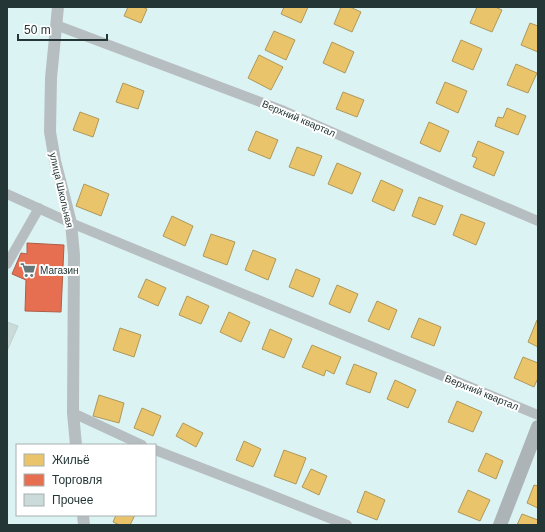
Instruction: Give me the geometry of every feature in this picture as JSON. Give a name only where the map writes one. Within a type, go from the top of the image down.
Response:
[{"type":"main road","points":[[500,525],[538,427]]},
{"type":"street","name":"улица Школьная","points":[[58,7],[51,78],[50,132],[55,161],[71,223],[74,255],[73,413],[76,444]]},
{"type":"street","name":"Верхний квартал","points":[[56,24],[284,111],[538,221]]},
{"type":"street","name":"Верхний квартал","points":[[7,194],[71,223],[538,415]]},
{"type":"street","points":[[7,264],[38,208]]},
{"type":"street","points":[[73,413],[140,444]]},
{"type":"street","points":[[156,450],[347,525]]},
{"type":"building: Жильё","points":[[128,7],[143,7],[147,9],[141,23],[124,16]]},
{"type":"building: Жильё","points":[[284,7],[308,7],[301,23],[281,14]]},
{"type":"building: Жильё","points":[[341,7],[350,7],[361,12],[352,32],[334,24]]},
{"type":"building: Жильё","points":[[477,7],[495,7],[502,10],[492,32],[470,23]]},
{"type":"building: Жильё","points":[[530,23],[538,26],[538,52],[521,45]]},
{"type":"building: Жильё","points":[[274,31],[295,40],[286,60],[265,50]]},
{"type":"building: Жильё","points":[[461,40],[482,49],[473,70],[452,61]]},
{"type":"building: Жильё","points":[[332,42],[354,52],[345,73],[323,63]]},
{"type":"building: Жильё","points":[[259,55],[283,67],[271,90],[248,78]]},
{"type":"building: Жильё","points":[[516,64],[537,73],[528,93],[507,85]]},
{"type":"building: Жильё","points":[[445,82],[467,91],[458,113],[436,103]]},
{"type":"building: Жильё","points":[[123,83],[144,91],[138,109],[116,102]]},
{"type":"building: Жильё","points":[[343,92],[364,100],[357,117],[336,109]]},
{"type":"building: Жильё","points":[[507,108],[526,116],[518,135],[495,126],[498,117],[503,118]]},
{"type":"building: Жильё","points":[[80,112],[99,119],[93,137],[73,130]]},
{"type":"building: Жильё","points":[[429,122],[449,131],[440,152],[420,143]]},
{"type":"building: Жильё","points":[[256,131],[278,140],[270,159],[248,150]]},
{"type":"building: Жильё","points":[[478,141],[504,152],[494,176],[473,167],[477,158],[472,156]]},
{"type":"building: Жильё","points":[[297,147],[322,156],[314,176],[289,167]]},
{"type":"building: Жильё","points":[[337,163],[361,173],[352,194],[328,184]]},
{"type":"building: Жильё","points":[[381,180],[403,190],[394,211],[372,201]]},
{"type":"building: Жильё","points":[[84,184],[109,194],[101,216],[76,206]]},
{"type":"building: Жильё","points":[[419,197],[443,206],[435,225],[412,216]]},
{"type":"building: Жильё","points":[[461,214],[485,223],[476,245],[453,235]]},
{"type":"building: Жильё","points":[[172,216],[193,226],[185,246],[163,236]]},
{"type":"building: Жильё","points":[[211,234],[235,242],[227,265],[203,256]]},
{"type":"building: Жильё","points":[[253,250],[276,259],[268,280],[245,270]]},
{"type":"building: Жильё","points":[[296,269],[320,279],[313,297],[289,287]]},
{"type":"building: Жильё","points":[[146,279],[166,288],[158,306],[138,297]]},
{"type":"building: Жильё","points":[[337,285],[358,294],[350,313],[329,304]]},
{"type":"building: Жильё","points":[[187,296],[209,306],[201,324],[179,315]]},
{"type":"building: Жильё","points":[[377,301],[397,310],[389,330],[368,321]]},
{"type":"building: Жильё","points":[[229,312],[250,322],[241,342],[220,332]]},
{"type":"building: Жильё","points":[[419,318],[441,327],[434,346],[411,337]]},
{"type":"building: Жильё","points":[[537,320],[538,321],[538,347],[528,342]]},
{"type":"building: Жильё","points":[[120,328],[141,335],[134,357],[113,350]]},
{"type":"building: Жильё","points":[[270,329],[292,339],[284,358],[262,349]]},
{"type":"building: Жильё","points":[[312,345],[341,357],[334,374],[326,370],[324,376],[302,367]]},
{"type":"building: Жильё","points":[[523,357],[538,363],[538,378],[534,387],[514,378]]},
{"type":"building: Жильё","points":[[354,364],[377,373],[370,393],[346,384]]},
{"type":"building: Жильё","points":[[395,380],[416,390],[408,408],[387,399]]},
{"type":"building: Жильё","points":[[99,395],[124,403],[119,423],[93,416]]},
{"type":"building: Жильё","points":[[457,401],[482,412],[473,432],[448,422]]},
{"type":"building: Жильё","points":[[142,408],[161,416],[153,436],[134,428]]},
{"type":"building: Жильё","points":[[183,423],[203,433],[196,447],[176,436]]},
{"type":"building: Жильё","points":[[244,441],[261,449],[253,467],[236,460]]},
{"type":"building: Жильё","points":[[284,450],[306,458],[296,484],[274,476]]},
{"type":"building: Жильё","points":[[486,453],[503,461],[496,479],[478,471]]},
{"type":"building: Жильё","points":[[311,469],[327,476],[319,495],[302,487]]},
{"type":"building: Жильё","points":[[534,485],[538,486],[538,508],[527,503]]},
{"type":"building: Жильё","points":[[468,490],[490,500],[480,521],[458,512]]},
{"type":"building: Жильё","points":[[365,491],[385,500],[377,520],[357,512]]},
{"type":"building: Жильё","points":[[522,514],[538,520],[538,525],[517,525]]},
{"type":"building: Жильё","points":[[116,516],[134,516],[130,525],[120,525],[113,522]]},
{"type":"building: Торговля","points":[[27,243],[64,245],[61,312],[25,311],[26,280],[12,274],[21,253],[27,254]]},
{"type":"building: Прочее","points":[[7,322],[18,326],[7,351]]},
{"type":"place","name":"Магазин","points":[[28,270]]}]
